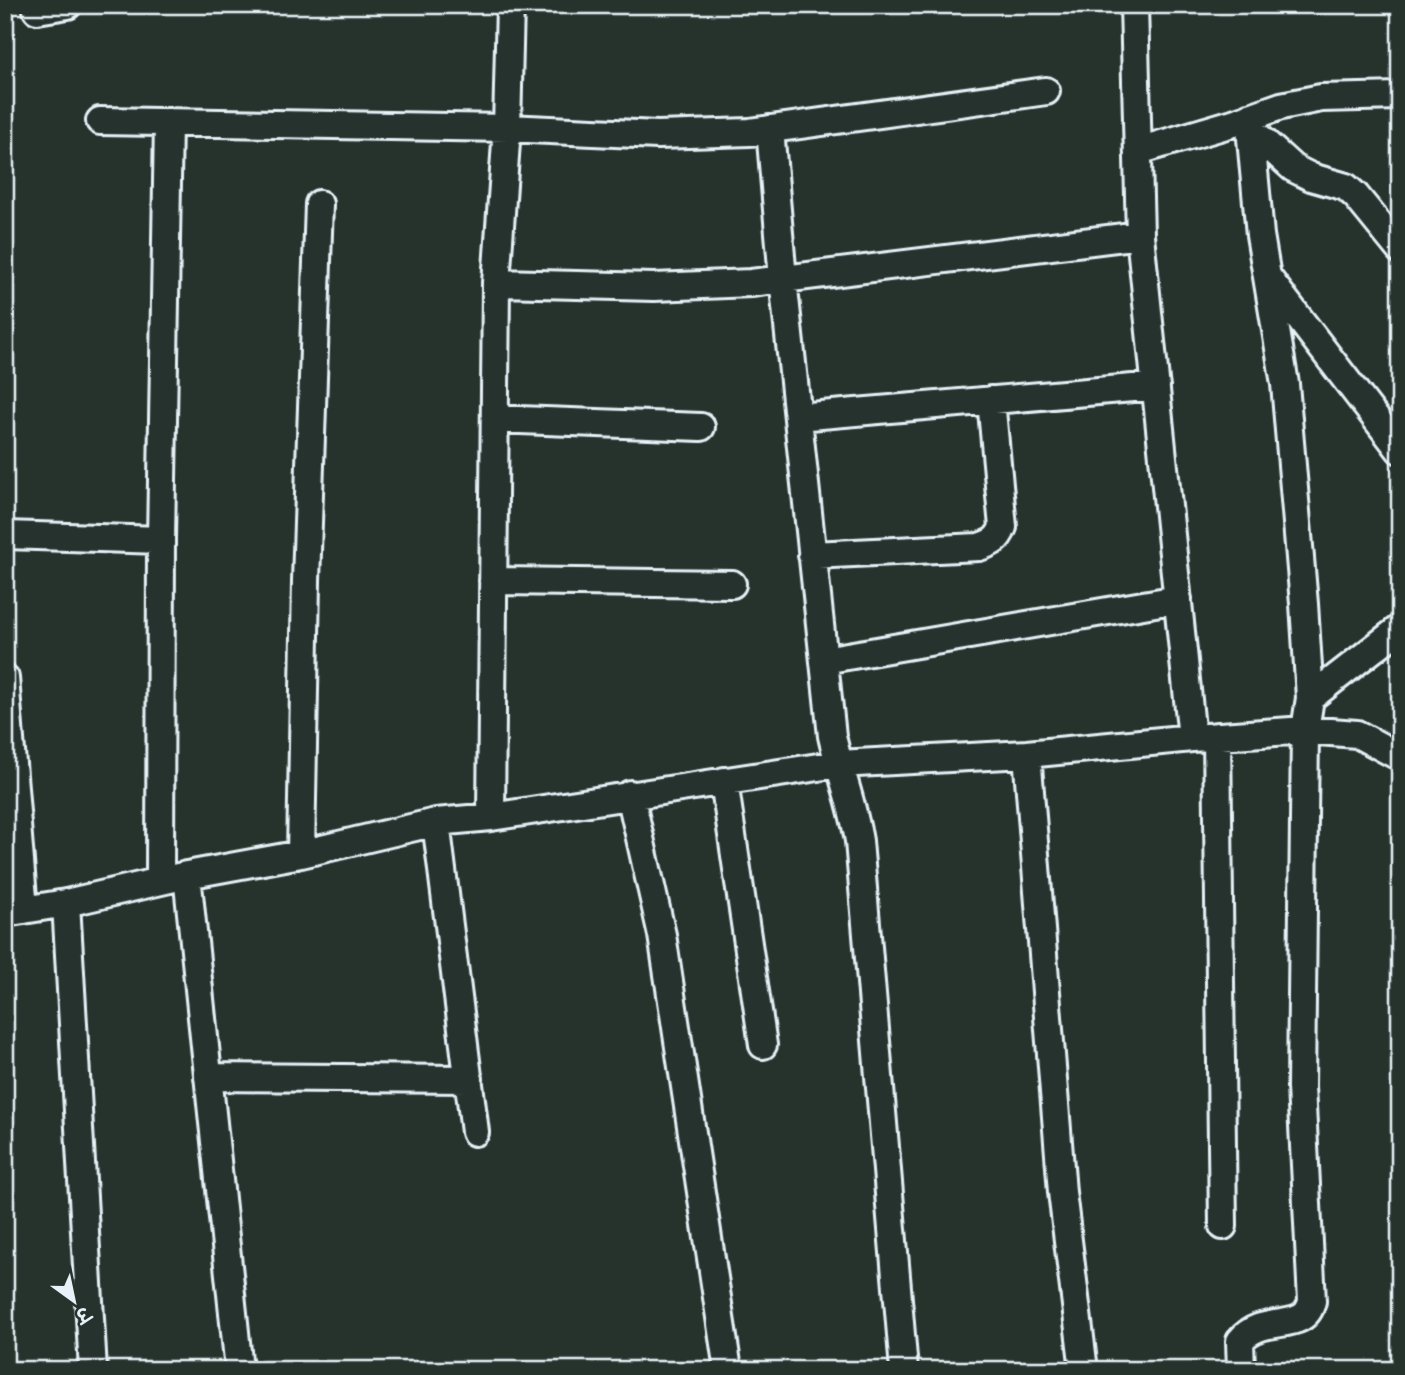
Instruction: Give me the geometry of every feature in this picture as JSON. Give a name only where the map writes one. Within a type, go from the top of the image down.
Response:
[{"type":"street","points":[[37,10],[68,5]]},
{"type":"street","points":[[491,817],[496,283],[507,128],[510,5]]},
{"type":"street","points":[[1134,5],[1140,235],[1178,599],[1204,737],[1223,1226]]},
{"type":"street","points":[[100,121],[507,128],[658,135],[750,132],[1046,91]]},
{"type":"street","points":[[1138,150],[1250,123],[1281,106],[1321,98],[1400,96]]},
{"type":"street","points":[[160,881],[161,540],[168,122]]},
{"type":"street","points":[[1250,123],[1293,167],[1311,177],[1346,187],[1400,250]]},
{"type":"street","points":[[1241,1370],[1240,1341],[1247,1332],[1258,1326],[1299,1320],[1310,1311],[1312,1301],[1301,1087],[1305,730],[1310,698],[1285,384],[1260,235],[1250,123]]},
{"type":"street","points":[[770,129],[783,279],[832,736],[838,764],[855,812],[859,841],[904,1370]]},
{"type":"street","points":[[301,854],[306,581],[319,204]]},
{"type":"street","points":[[496,283],[654,287],[783,279],[1140,235]]},
{"type":"street","points":[[1267,276],[1400,450]]},
{"type":"street","points":[[798,417],[1156,386]]},
{"type":"street","points":[[812,555],[979,547],[992,544],[1000,536],[1003,527],[991,400]]},
{"type":"street","points":[[495,419],[701,427]]},
{"type":"street","points":[[5,535],[161,540]]},
{"type":"street","points":[[493,581],[732,584]]},
{"type":"street","points":[[824,660],[1178,599]]},
{"type":"street","points":[[1310,698],[1400,628]]},
{"type":"street","points":[[5,678],[15,911],[66,903],[187,875],[301,854],[436,822],[491,817],[838,764],[1027,754],[1305,730],[1357,734],[1400,757]]},
{"type":"street","points":[[1027,754],[1062,1192],[1084,1370]]},
{"type":"street","points":[[724,780],[762,1045]]},
{"type":"street","points":[[630,794],[662,935],[729,1370]]},
{"type":"street","points":[[436,822],[475,1132]]},
{"type":"street","points":[[187,875],[239,1370]]},
{"type":"street","points":[[66,903],[93,1370]]},
{"type":"street","points":[[208,1077],[469,1079]]}]
